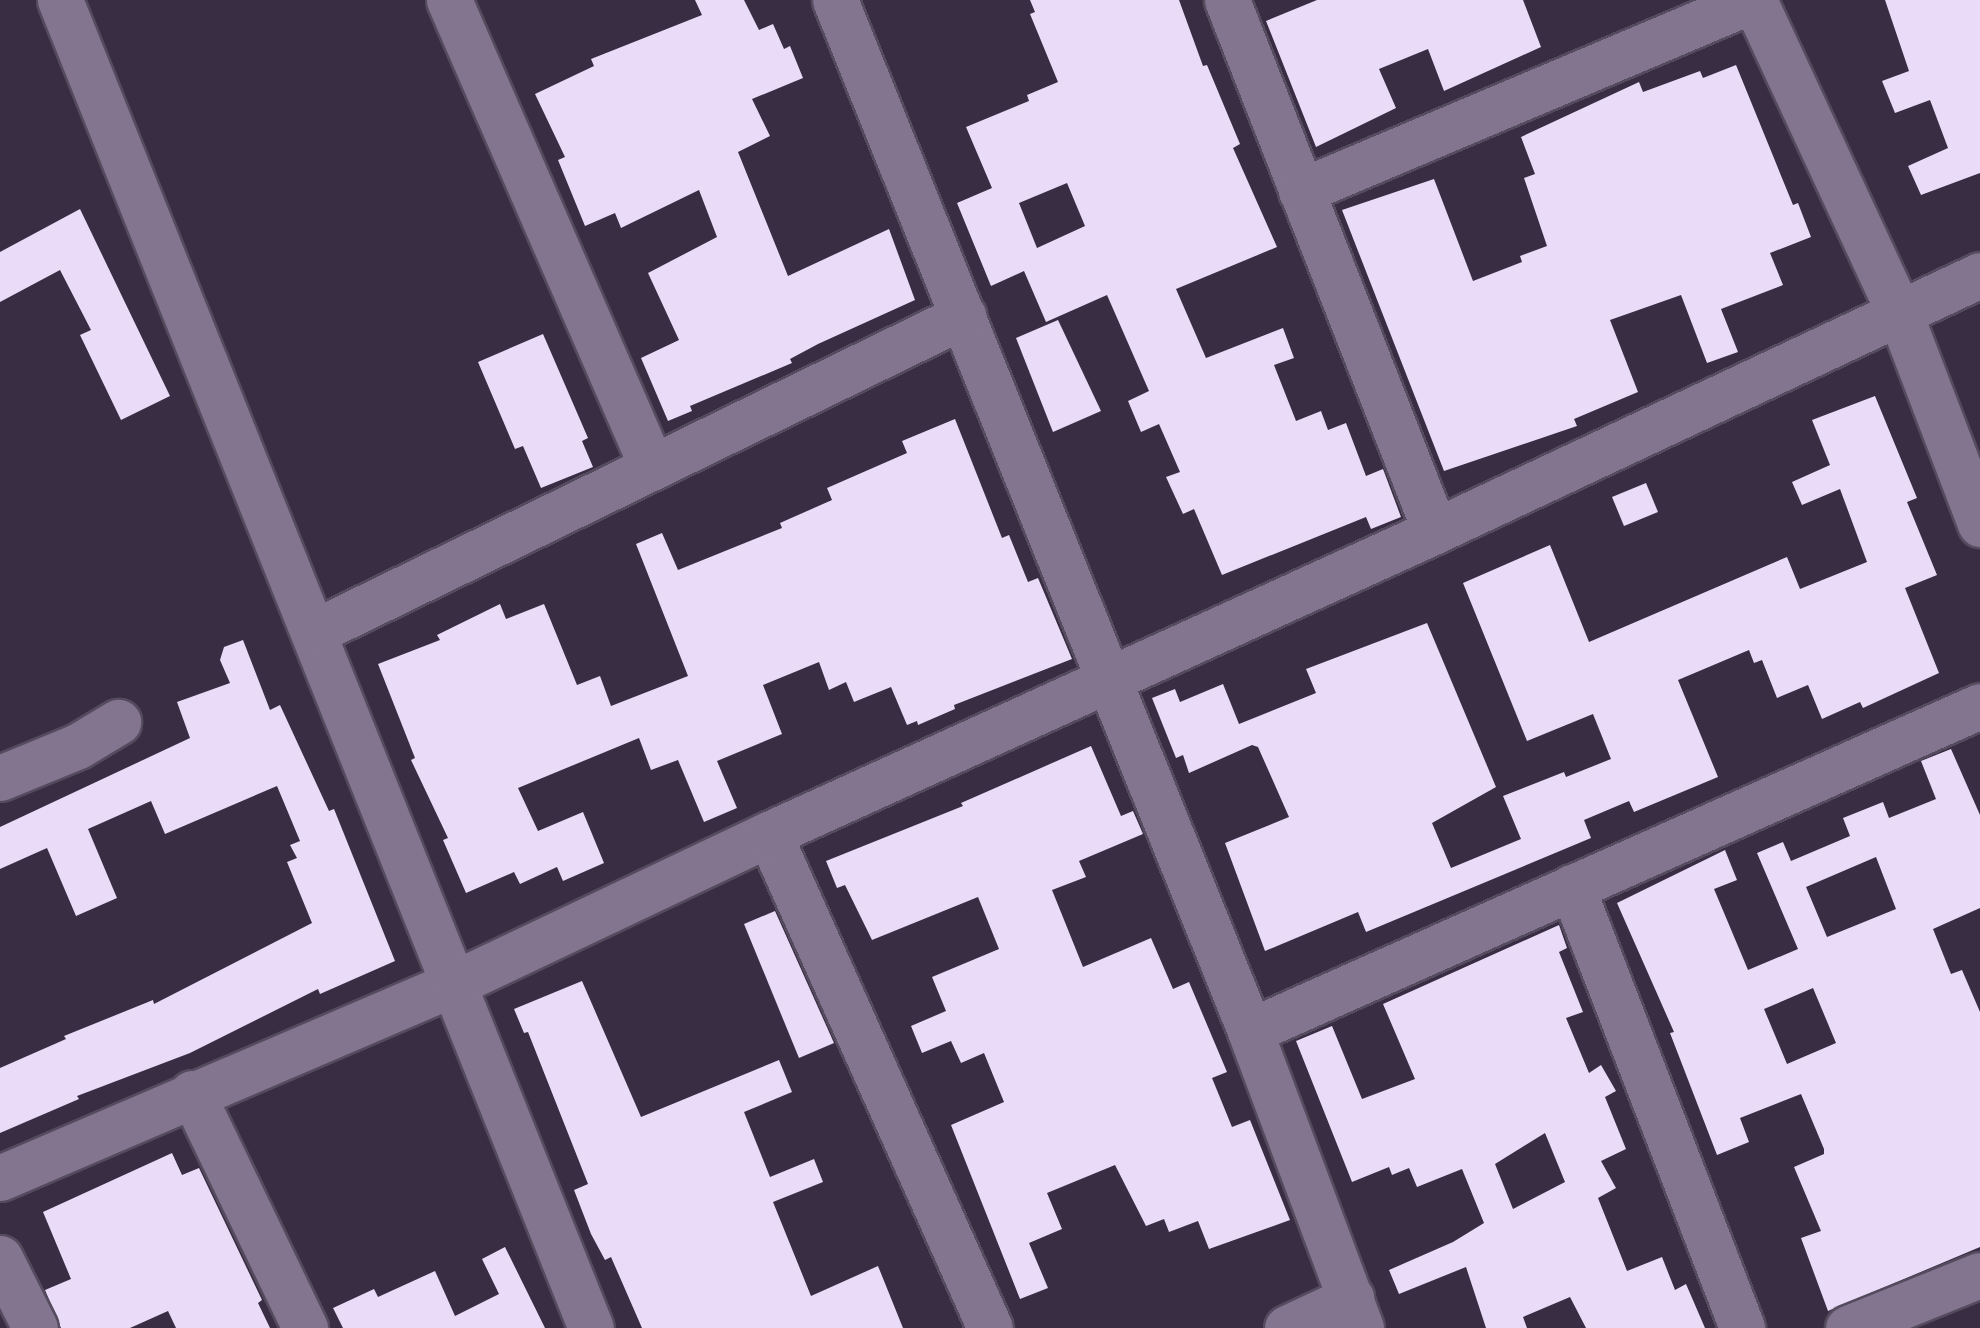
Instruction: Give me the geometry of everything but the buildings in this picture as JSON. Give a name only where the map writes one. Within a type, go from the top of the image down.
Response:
[{"type":"street","points":[[60,0],[316,631],[591,1328]]},
{"type":"street","points":[[449,0],[652,467]]},
{"type":"street","points":[[835,0],[1250,1031],[1356,1313],[1286,1328]]},
{"type":"street","points":[[1226,0],[1435,531]]},
{"type":"street","points":[[1301,191],[1754,0],[1900,314],[1980,524]]},
{"type":"street","points":[[0,1178],[455,983],[769,834],[1435,531],[1980,276]]},
{"type":"street","points":[[316,631],[963,316]]},
{"type":"street","points":[[1250,1031],[1980,706]]},
{"type":"street","points":[[0,778],[78,746],[118,722]]},
{"type":"street","points":[[769,834],[990,1328]]},
{"type":"street","points":[[1572,887],[1742,1328]]},
{"type":"street","points":[[192,1093],[305,1328]]},
{"type":"street","points":[[0,1258],[35,1328]]},
{"type":"street","points":[[1848,1328],[1980,1275]]}]
